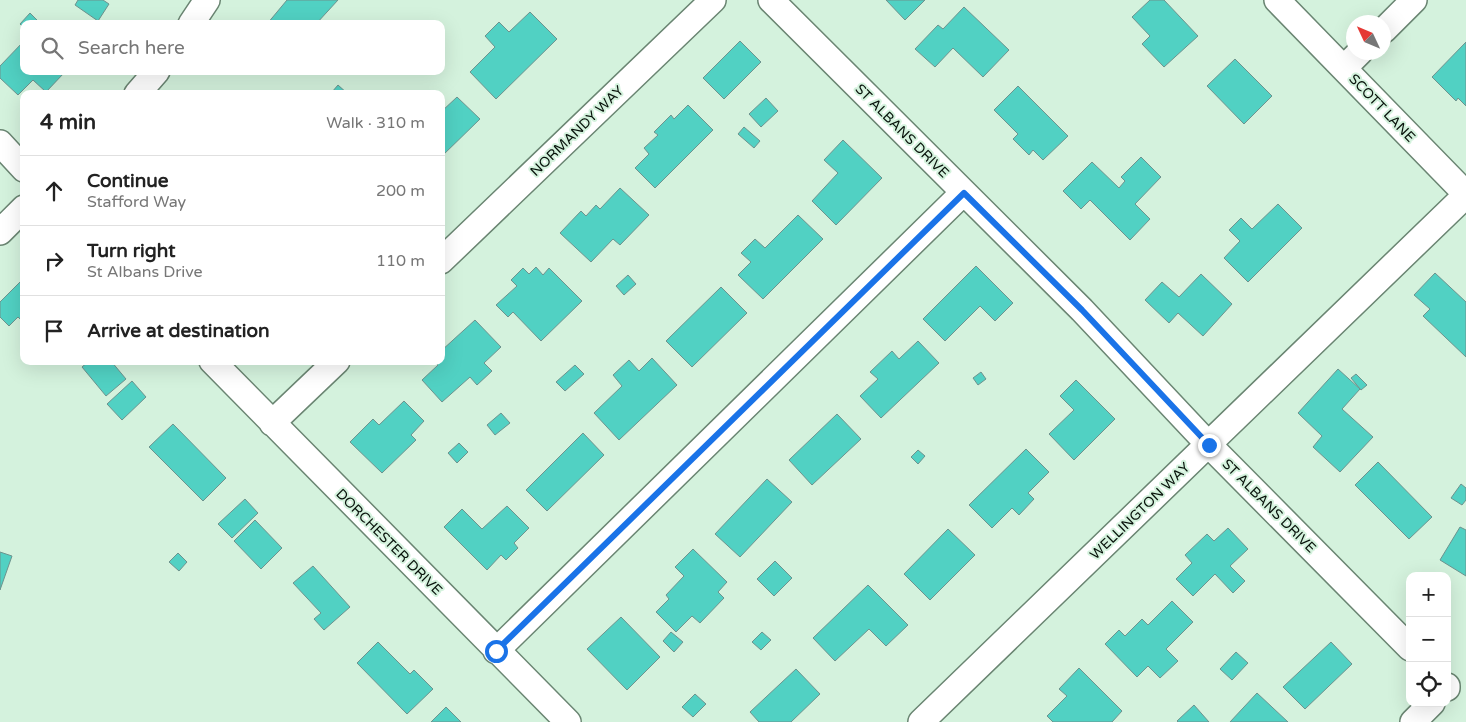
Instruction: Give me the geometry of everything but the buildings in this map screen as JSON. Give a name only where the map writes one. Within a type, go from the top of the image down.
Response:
[{"type":"street","points":[[194,20],[207,0]]},
{"type":"street","name":"NORMANDY WAY","points":[[445,257],[713,0]]},
{"type":"street","name":"ST ALBANS DRIVE","points":[[771,0],[1082,310],[1209,445],[1406,644]]},
{"type":"street","name":"SCOTT LANE","points":[[1276,0],[1346,55]]},
{"type":"street","points":[[1391,23],[1414,0]]},
{"type":"street","name":"SCOTT LANE","points":[[1352,60],[1466,195]]},
{"type":"street","points":[[140,90],[154,75]]},
{"type":"street","points":[[0,143],[20,164]]},
{"type":"street","points":[[496,651],[964,193]]},
{"type":"street","name":"WELLINGTON WAY","points":[[921,722],[1466,195]]},
{"type":"street","points":[[0,232],[20,212]]},
{"type":"street","name":"DORCHESTER DRIVE","points":[[216,365],[568,722]]},
{"type":"street","points":[[272,423],[333,365]]},
{"type":"street","points":[[1413,722],[1428,707]]},
{"type":"route","points":[[496,651],[964,193],[1082,310],[1209,445]]}]
